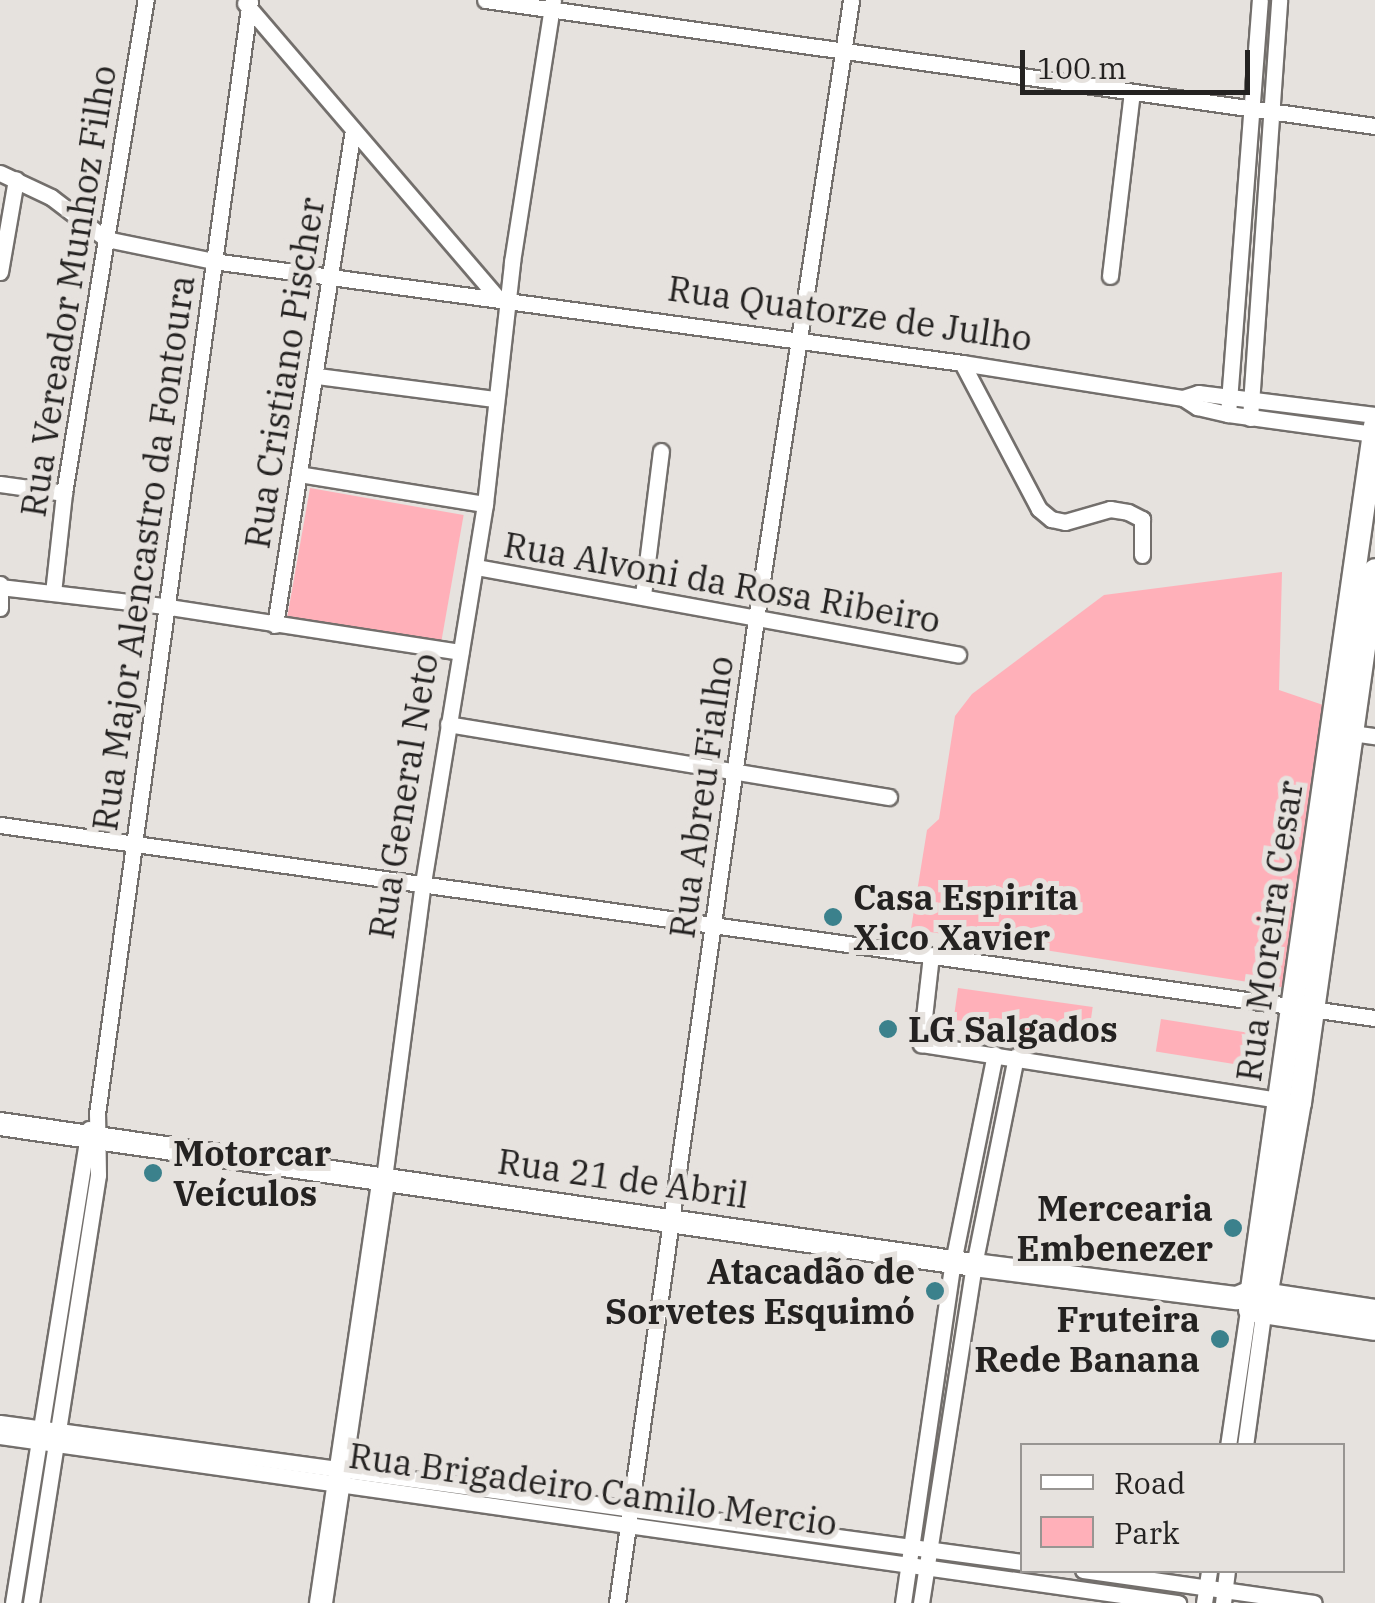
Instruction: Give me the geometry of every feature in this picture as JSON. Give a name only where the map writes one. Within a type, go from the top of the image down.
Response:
[{"type":"street","name":"Rua Vereador Munhoz Filho","points":[[52,593],[64,493],[146,0]]},
{"type":"street","points":[[485,0],[552,5],[842,53],[1375,126]]},
{"type":"street","name":"Rua Abreu Fialho","points":[[617,1603],[734,769],[852,0]]},
{"type":"street","points":[[1229,406],[1260,0]]},
{"type":"street","points":[[1250,418],[1280,0]]},
{"type":"street","points":[[247,3],[502,298]]},
{"type":"street","name":"Rua Major Alencastro da Fontoura","points":[[31,1603],[60,1436],[94,1129],[247,3]]},
{"type":"street","name":"Rua General Neto","points":[[321,1603],[423,883],[485,504],[502,298],[552,5]]},
{"type":"street","points":[[1110,276],[1132,92]]},
{"type":"street","name":"Rua Cristiano Pischer","points":[[275,625],[353,130]]},
{"type":"street","points":[[0,272],[8,176],[51,197],[106,239]]},
{"type":"street","name":"Rua Quatorze de Julho","points":[[106,239],[213,261],[962,363],[1183,398],[1197,407],[1229,406],[1252,400],[1375,415]]},
{"type":"street","points":[[1241,254],[1262,256]]},
{"type":"street","points":[[962,363],[1040,509],[1051,519],[1065,522],[1110,509],[1128,512],[1142,519],[1142,555]]},
{"type":"street","points":[[317,376],[495,399]]},
{"type":"street","name":"Rua Quatorze de Julho","points":[[1229,406],[1250,418],[1375,434]]},
{"type":"street","points":[[1327,428],[1330,410]]},
{"type":"street","name":"Rua Moreira Cesar","points":[[1354,724],[1375,426]]},
{"type":"street","points":[[643,595],[660,450]]},
{"type":"street","points":[[298,474],[485,504]]},
{"type":"street","points":[[0,484],[64,493]]},
{"type":"street","name":"Rua Alvoni da Rosa Ribeiro","points":[[476,567],[958,656]]},
{"type":"street","name":"Rua Moreira Cesar","points":[[1229,1443],[1354,724],[1375,570]]},
{"type":"street","points":[[0,608],[1,587],[163,606],[460,652]]},
{"type":"street","points":[[448,724],[890,797]]},
{"type":"street","points":[[0,824],[1375,1018]]},
{"type":"street","points":[[931,956],[920,1044],[1016,1056],[1290,1102]]},
{"type":"street","points":[[921,1603],[961,1352],[963,1264],[996,1054]]},
{"type":"street","points":[[903,1603],[942,1350],[1016,1056]]},
{"type":"street","name":"Rua 21 de Abril","points":[[0,1124],[94,1129],[384,1178],[963,1264],[1253,1301],[1375,1311]]},
{"type":"street","name":"Rua Major Alencastro da Fontoura","points":[[13,1603],[39,1433],[94,1129]]},
{"type":"street","name":"Rua Moreira Cesar","points":[[1245,1443],[1253,1301]]},
{"type":"street","name":"Rua 21 de Abril","points":[[1253,1301],[1375,1330]]},
{"type":"street","points":[[942,1350],[961,1352]]},
{"type":"street","name":"Rua Brigadeiro Camilo Mercio","points":[[0,1422],[39,1433],[339,1477],[481,1504],[628,1513]]},
{"type":"street","name":"Rua Brigadeiro Camilo Mercio","points":[[0,1436],[39,1433]]},
{"type":"street","points":[[922,1466],[942,1469]]},
{"type":"street","name":"Rua Brigadeiro Camilo Mercio","points":[[339,1477],[484,1486],[628,1513],[908,1554],[929,1548],[1020,1562]]},
{"type":"street","points":[[481,1504],[484,1486]]},
{"type":"street","name":"Rua Brigadeiro Camilo Mercio","points":[[908,1554],[926,1566],[1070,1578],[1178,1603]]},
{"type":"street","points":[[1097,1573],[1205,1596],[1314,1603]]},
{"type":"street","points":[[17,1579],[34,1583]]},
{"type":"green space","points":[[310,488],[464,515],[441,643],[287,616]]},
{"type":"green space","points":[[1282,572],[1279,690],[1329,707],[1287,988],[911,929],[927,830],[939,819],[955,716],[972,694],[1104,595]]},
{"type":"green space","points":[[958,988],[1093,1007],[1088,1039],[954,1020]]},
{"type":"green space","points":[[1161,1019],[1269,1036],[1263,1069],[1156,1052]]},
{"type":"place","name":"Casa Espirita Xico Xavier","points":[[833,917]]},
{"type":"place","name":"LG Salgados","points":[[888,1029]]},
{"type":"place","name":"Motorcar Veículos","points":[[153,1173]]},
{"type":"place","name":"Mercearia Embenezer","points":[[1233,1228]]},
{"type":"place","name":"Atacadão de Sorvetes Esquimó","points":[[935,1291]]},
{"type":"place","name":"Fruteira Rede Banana","points":[[1220,1339]]}]
